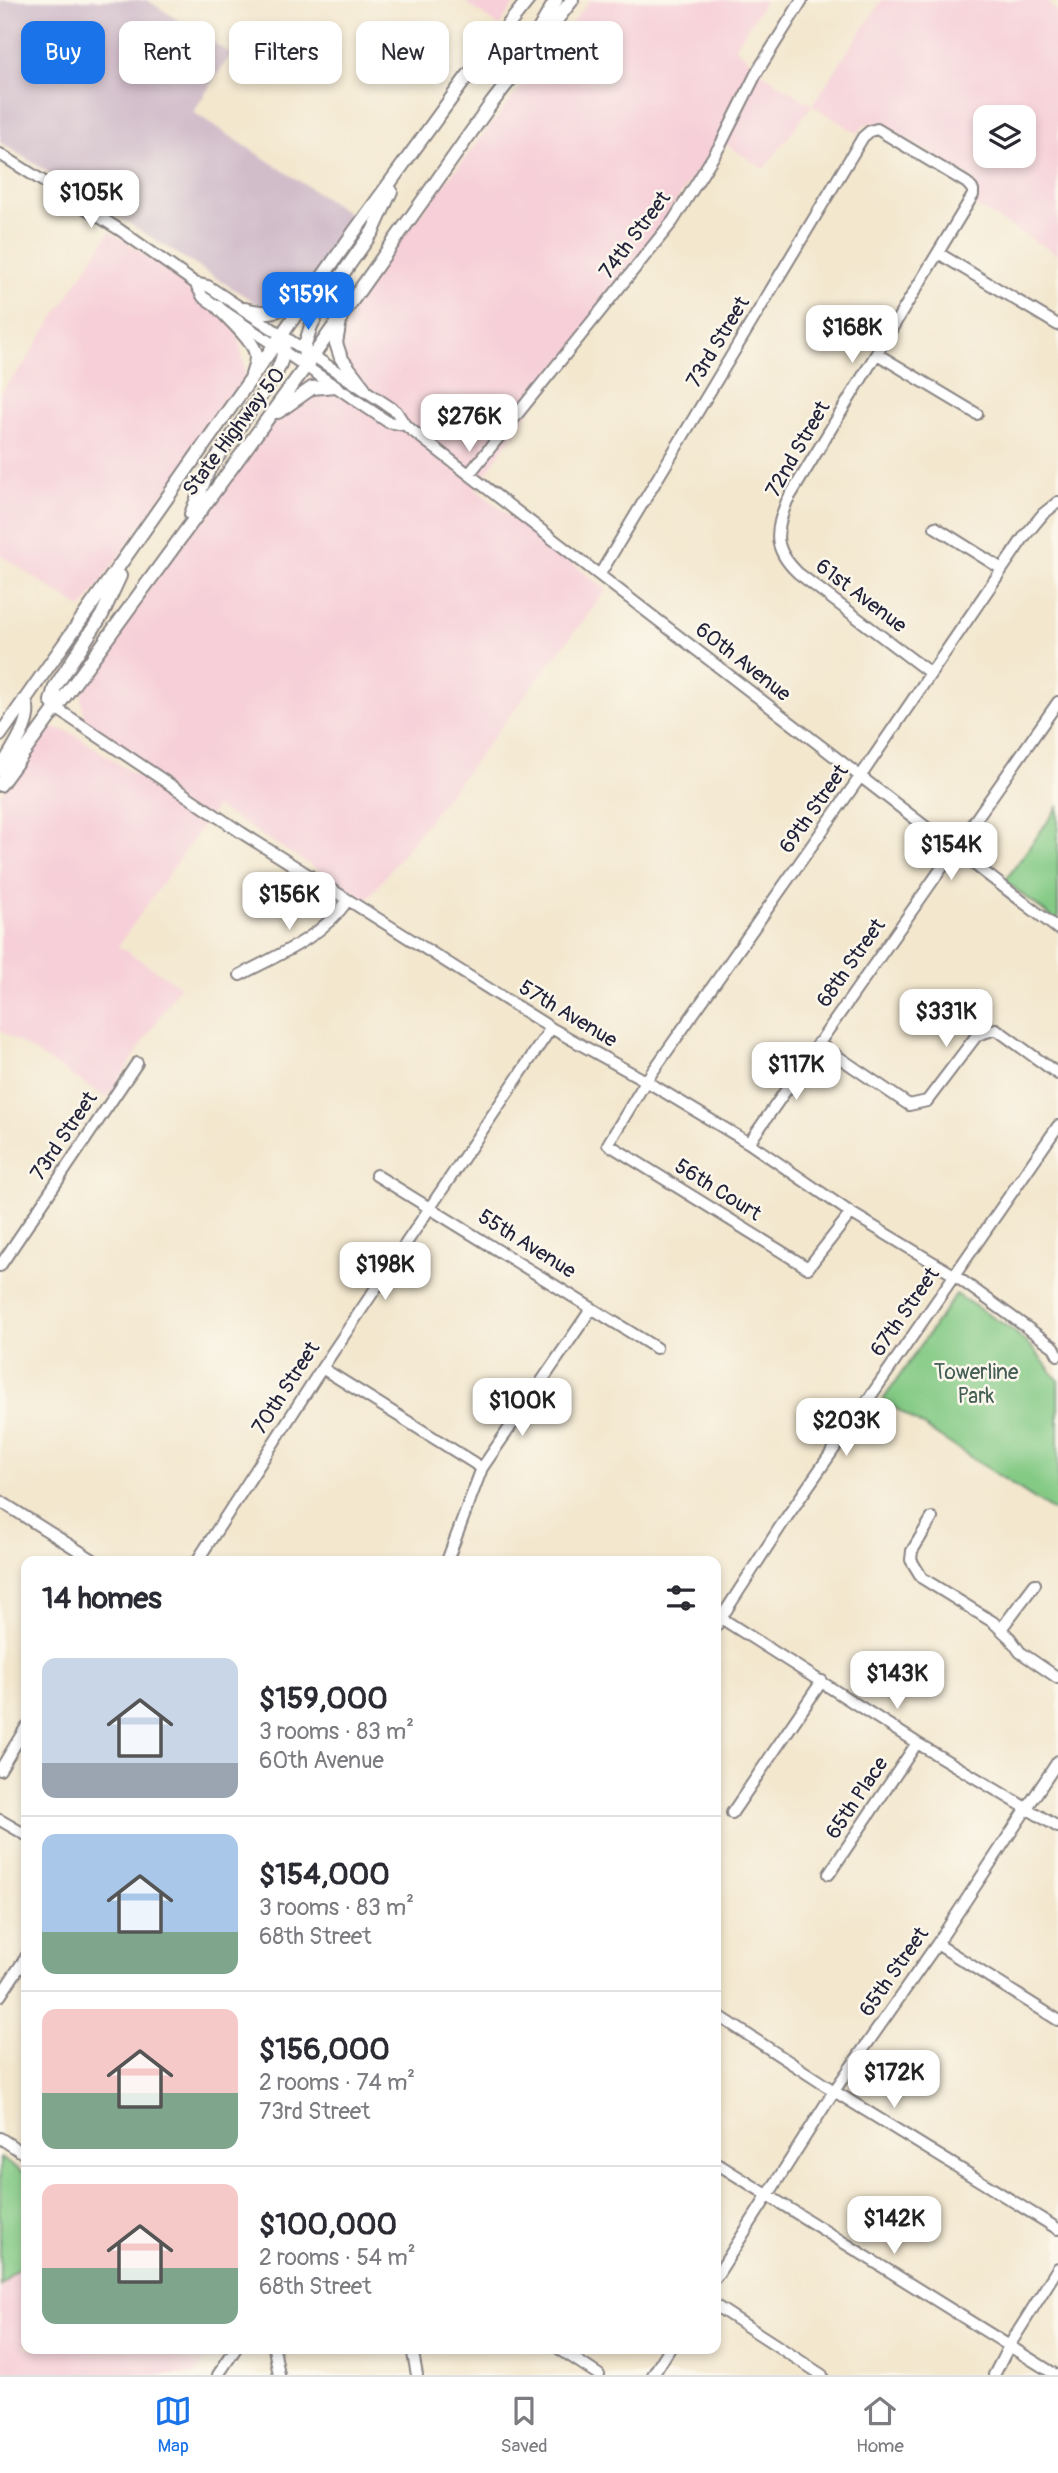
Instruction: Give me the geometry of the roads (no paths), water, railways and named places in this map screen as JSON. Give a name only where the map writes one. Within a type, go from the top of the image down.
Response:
[{"type":"main road","name":"State Highway 50","points":[[0,735],[250,382],[280,349],[284,334],[466,78],[528,0]]},
{"type":"main road","points":[[544,21],[556,0]]},
{"type":"main road","points":[[555,21],[572,0]]},
{"type":"main road","points":[[309,351],[341,315],[506,84]]},
{"type":"main road","points":[[306,366],[311,326],[327,296],[373,230],[401,169]]},
{"type":"main road","points":[[245,309],[267,314],[280,311],[317,286]]},
{"type":"main road","points":[[216,306],[256,352],[256,363],[250,382]]},
{"type":"main road","points":[[341,315],[336,343],[341,358],[364,388]]},
{"type":"main road","points":[[183,533],[209,468],[274,377],[280,349]]},
{"type":"main road","name":"State Highway 50","points":[[0,785],[306,366]]},
{"type":"main road","points":[[261,426],[303,392],[312,388],[335,386]]},
{"type":"main road","points":[[56,708],[51,701],[55,687],[102,615],[131,550]]},
{"type":"main road","points":[[0,770],[21,733],[28,714],[28,705],[24,700]]},
{"type":"street","name":"74th Street","points":[[469,474],[673,221],[721,144],[757,72],[802,0]]},
{"type":"street","name":"73rd Street","points":[[600,574],[857,148],[870,131],[884,131],[967,183],[973,190],[971,200]]},
{"type":"street","name":"60th Avenue","points":[[0,154],[120,230],[195,284],[203,297],[388,422],[405,425]]},
{"type":"street","name":"72nd Street","points":[[778,541],[776,531],[787,501],[971,200]]},
{"type":"street","points":[[938,253],[1058,325]]},
{"type":"street","name":"60th Avenue","points":[[195,284],[208,286],[245,309],[396,411],[405,425],[1058,929]]},
{"type":"street","points":[[877,354],[977,414]]},
{"type":"street","name":"69th Street","points":[[608,1144],[646,1082],[1002,569],[1043,514],[1058,502]]},
{"type":"street","points":[[935,527],[1002,569]]},
{"type":"street","name":"61st Avenue","points":[[778,541],[790,565],[798,573],[930,673]]},
{"type":"street","name":"68th Street","points":[[749,1143],[1058,702]]},
{"type":"street","name":"57th Avenue","points":[[56,708],[242,833],[551,1028],[749,1143],[850,1213],[954,1275],[1057,1348]]},
{"type":"street","points":[[240,975],[314,935],[331,922],[348,900]]},
{"type":"street","name":"70th Street","points":[[200,1556],[322,1368],[551,1028]]},
{"type":"street","points":[[818,1043],[909,1105],[926,1101],[977,1035],[996,1029],[1058,1074]]},
{"type":"street","name":"73rd Street","points":[[0,1266],[137,1063]]},
{"type":"street","name":"67th Street","points":[[721,1617],[782,1524],[1058,1126]]},
{"type":"street","name":"56th Court","points":[[608,1144],[808,1268],[850,1213]]},
{"type":"street","name":"55th Avenue","points":[[376,1175],[656,1348]]},
{"type":"street","points":[[449,1556],[482,1468],[592,1308]]},
{"type":"street","points":[[322,1368],[482,1468]]},
{"type":"street","points":[[0,1501],[87,1556]]},
{"type":"street","points":[[932,1518],[912,1551],[911,1560],[914,1567],[929,1584],[1001,1629],[1020,1652],[1058,1678]]},
{"type":"street","points":[[1001,1629],[1035,1584]]},
{"type":"street","points":[[721,1624],[822,1681],[917,1743],[1058,1827]]},
{"type":"street","points":[[732,1813],[822,1681]]},
{"type":"street","points":[[0,1770],[21,1735]]},
{"type":"street","name":"65th Place","points":[[829,1874],[917,1743]]},
{"type":"street","name":"65th Street","points":[[721,2269],[766,2194],[834,2091],[937,1944],[1058,1760]]},
{"type":"street","points":[[0,1820],[21,1832]]},
{"type":"street","points":[[937,1944],[1058,2020]]},
{"type":"street","points":[[0,1996],[21,1964]]},
{"type":"street","points":[[721,2017],[834,2091],[1058,2229]]},
{"type":"street","points":[[0,2138],[21,2152]]},
{"type":"street","points":[[721,2166],[1056,2375]]},
{"type":"street","points":[[994,2375],[1058,2268]]},
{"type":"street","points":[[721,2309],[822,2375]]},
{"type":"street","points":[[218,2375],[232,2354]]},
{"type":"street","points":[[275,2354],[279,2375]]},
{"type":"street","points":[[413,2354],[417,2375]]},
{"type":"street","points":[[567,2354],[599,2375]]},
{"type":"street","points":[[653,2375],[666,2354]]},
{"type":"park label","name":"Towerline Park","points":[[976,1384]]}]
